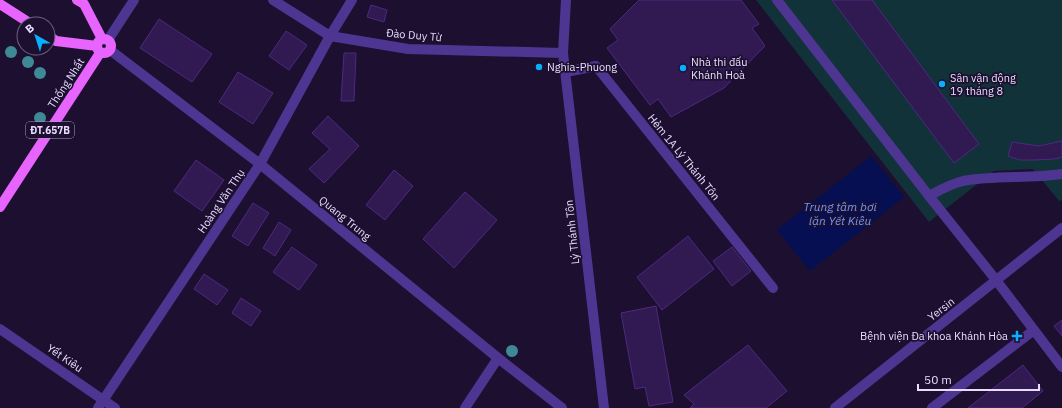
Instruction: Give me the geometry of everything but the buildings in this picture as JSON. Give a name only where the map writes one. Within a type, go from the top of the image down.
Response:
[{"type":"main road","points":[[77,0],[84,4],[106,54],[110,50]]},
{"type":"main road","points":[[0,4],[19,16]]},
{"type":"main road","points":[[56,41],[102,44]]},
{"type":"main road","name":"Thống Nhất","points":[[0,208],[102,44]]},
{"type":"street","name":"Thống Nhất","points":[[102,44],[134,0]]},
{"type":"street","name":"Đào Duy Từ","points":[[273,0],[330,36],[408,49],[563,53]]},
{"type":"street","name":"Hoàng Văn Thụ","points":[[101,404],[260,164],[330,36],[352,0]]},
{"type":"street","name":"Lý Thánh Tôn","points":[[566,0],[563,53],[604,408]]},
{"type":"street","points":[[777,0],[996,280],[1062,367]]},
{"type":"street","name":"Quang Trung","points":[[110,50],[260,164],[498,358],[562,408]]},
{"type":"street","name":"Hẻm 1A Lý Thánh Tôn","points":[[566,72],[596,66],[773,288]]},
{"type":"street","points":[[929,196],[944,187],[962,181],[1011,176],[1062,174]]},
{"type":"street","name":"Yersin","points":[[835,408],[1062,228]]},
{"type":"street","name":"Yết Kiêu","points":[[0,329],[101,404],[116,408]]},
{"type":"street","points":[[932,408],[1034,330]]},
{"type":"street","points":[[465,408],[498,358]]},
{"type":"green space","name":"Sân vận động 19 tháng 8","points":[[756,0],[1062,0],[1062,200],[1059,201],[1033,169],[994,171],[929,222]]},
{"type":"water","name":"Trung tâm bơi lặn Yết Kiêu","points":[[871,156],[904,197],[810,271],[777,230]]},
{"type":"place","name":"Nghia-Phuong","points":[[539,67]]},
{"type":"place","name":"Nhà thi đấu Khánh Hoà","points":[[683,68]]},
{"type":"place","name":"Sân vận động 19 tháng 8","points":[[942,84]]},
{"type":"place","name":"Bệnh viện Đa khoa Khánh Hòa","points":[[1017,336]]}]
